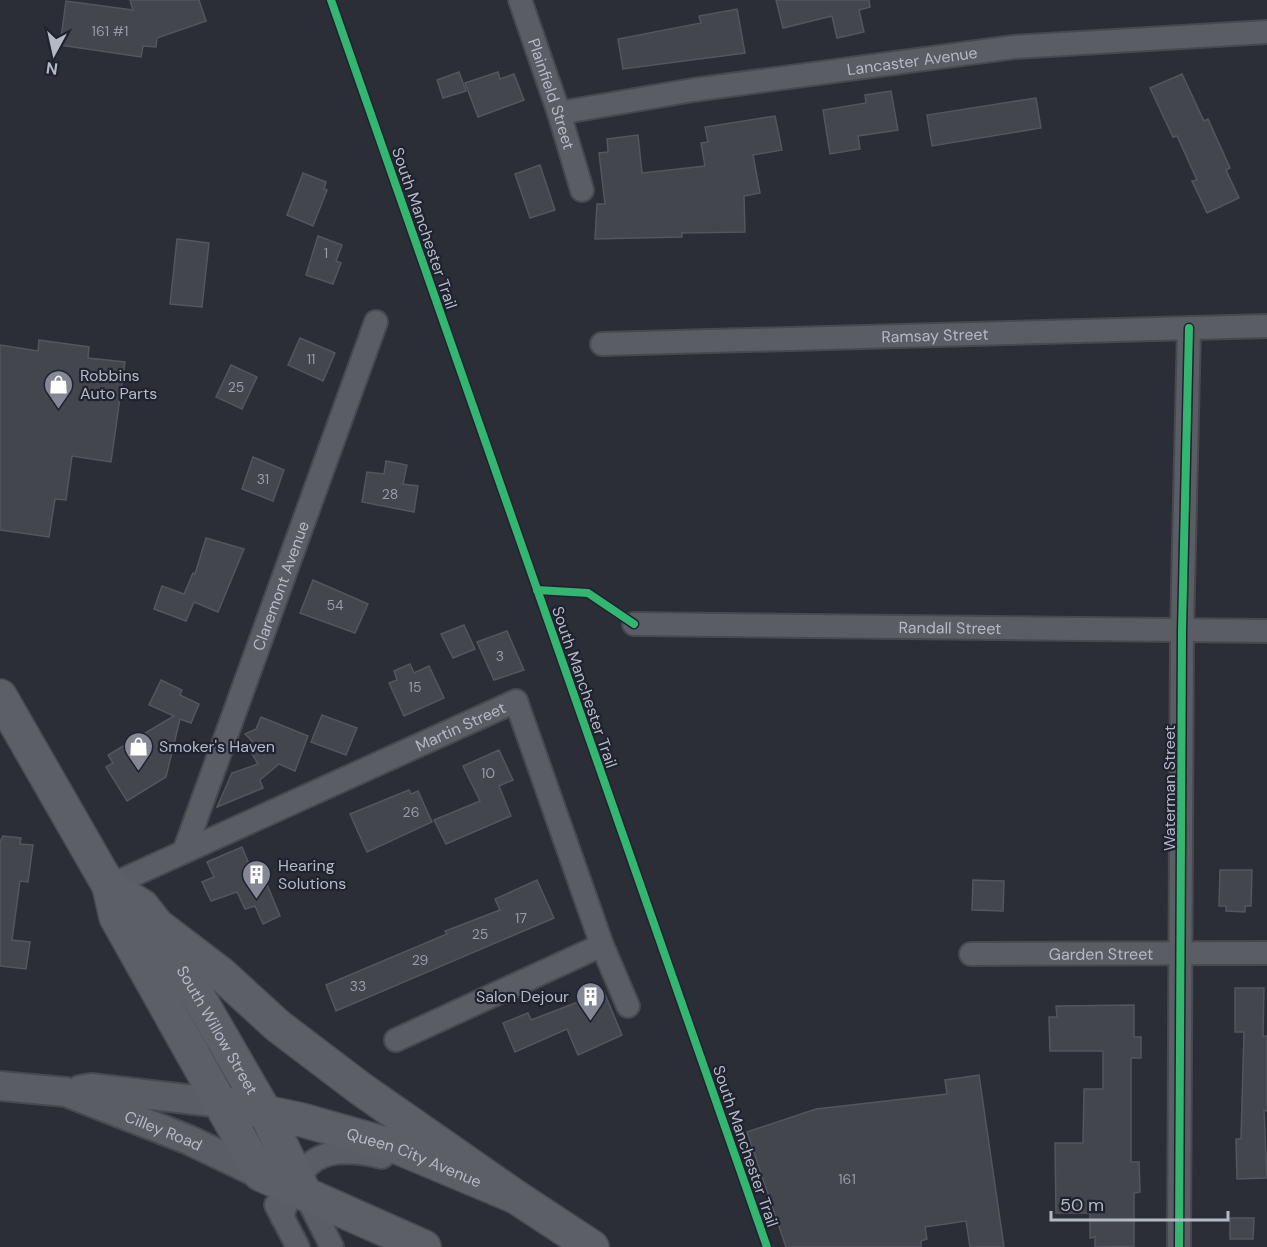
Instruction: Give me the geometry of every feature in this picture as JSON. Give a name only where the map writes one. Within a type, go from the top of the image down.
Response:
[{"type":"main road","name":"South Willow Street","points":[[0,696],[109,886],[116,917],[260,1174]]},
{"type":"main road","name":"South Willow Street","points":[[109,886],[142,906],[157,925],[265,1112],[294,1194]]},
{"type":"main road","points":[[157,925],[220,973],[297,1040],[516,1197]]},
{"type":"main road","name":"Queen City Avenue","points":[[221,1103],[397,1146],[516,1197],[592,1247]]},
{"type":"main road","points":[[260,1174],[294,1194],[424,1247]]},
{"type":"street","name":"Plainfield Street","points":[[520,0],[559,113],[582,190]]},
{"type":"street","name":"Lancaster Avenue","points":[[559,113],[693,90],[1014,47],[1267,32]]},
{"type":"street","name":"Claremont Avenue","points":[[185,849],[376,322]]},
{"type":"street","name":"Ramsay Street","points":[[602,344],[1267,326]]},
{"type":"street","name":"Waterman Street","points":[[1179,1247],[1182,632],[1189,328]]},
{"type":"street","name":"Randall Street","points":[[634,624],[1182,632],[1267,631]]},
{"type":"street","name":"Martin Street","points":[[109,886],[185,849],[516,701],[602,945],[628,1006]]},
{"type":"street","points":[[396,1040],[602,945]]},
{"type":"street","name":"Garden Street","points":[[971,954],[1182,952],[1267,954]]},
{"type":"street","name":"Cilley Road","points":[[0,1086],[66,1092],[91,1088],[221,1103]]},
{"type":"street","name":"Cilley Road","points":[[66,1092],[189,1140],[260,1174]]},
{"type":"street","points":[[298,1247],[294,1194],[315,1160],[341,1151],[354,1151],[482,1183]]},
{"type":"street","points":[[294,1194],[332,1247]]},
{"type":"building","points":[[130,0],[199,0],[206,21],[157,38],[156,47],[143,46],[141,57],[60,45],[66,1],[133,10]]},
{"type":"building","points":[[776,0],[869,0],[870,7],[859,10],[864,32],[837,38],[832,16],[783,28]]},
{"type":"building","points":[[737,9],[745,53],[623,69],[618,39],[701,23],[699,16]]},
{"type":"building","points":[[459,72],[466,91],[443,98],[437,80]]},
{"type":"building","points":[[498,72],[500,79],[514,74],[524,100],[478,117],[465,83]]},
{"type":"building","points":[[1182,74],[1204,121],[1208,119],[1230,168],[1226,170],[1239,198],[1207,213],[1192,181],[1197,180],[1177,136],[1173,137],[1150,88]]},
{"type":"building","points":[[891,91],[898,130],[858,136],[860,149],[830,154],[823,110],[866,103],[865,95]]},
{"type":"building","points":[[1036,98],[1041,128],[932,146],[927,115]]},
{"type":"building","points":[[775,116],[782,150],[753,155],[760,193],[744,196],[745,232],[682,233],[682,237],[595,239],[597,204],[605,204],[599,153],[608,152],[607,139],[638,135],[642,173],[705,166],[701,143],[708,142],[705,127]]},
{"type":"building","points":[[540,165],[555,210],[530,218],[515,174]]},
{"type":"building","points":[[303,173],[326,182],[324,189],[327,190],[313,226],[287,215]]},
{"type":"building","points":[[318,236],[342,245],[336,261],[341,263],[333,284],[306,275]]},
{"type":"building","points":[[177,239],[209,243],[202,307],[170,304]]},
{"type":"building","points":[[300,338],[335,353],[323,381],[288,365]]},
{"type":"building","name":"Robbins Auto Parts","points":[[39,340],[89,347],[88,358],[125,362],[111,462],[72,456],[66,500],[55,499],[49,537],[0,530],[0,345],[38,351]]},
{"type":"building","points":[[231,365],[257,377],[242,409],[216,397]]},
{"type":"building","points":[[253,457],[284,470],[273,501],[242,489]]},
{"type":"building","points":[[386,461],[407,465],[403,484],[418,486],[414,512],[362,502],[367,472],[384,474]]},
{"type":"building","points":[[206,538],[244,549],[218,612],[194,602],[186,621],[154,609],[162,586],[184,594],[193,573],[195,574]]},
{"type":"building","points":[[313,580],[368,604],[355,633],[300,613]]},
{"type":"building","points":[[464,625],[475,649],[453,658],[441,634]]},
{"type":"building","points":[[507,631],[524,670],[494,680],[477,642]]},
{"type":"building","points":[[410,664],[414,673],[429,666],[444,698],[404,716],[389,683],[397,680],[394,671]]},
{"type":"building","name":"Smoker's Haven","points":[[161,680],[182,690],[180,695],[199,704],[191,723],[180,719],[166,777],[127,801],[106,767],[113,763],[108,755],[174,716],[149,705]]},
{"type":"building","points":[[322,715],[357,728],[346,755],[311,742]]},
{"type":"building","points":[[261,717],[308,736],[295,771],[279,764],[260,780],[263,788],[217,807],[232,773],[258,764],[249,749],[252,741],[245,734],[256,729]]},
{"type":"building","points":[[499,750],[513,780],[499,786],[511,816],[446,844],[434,820],[480,801],[463,766]]},
{"type":"building","points":[[409,790],[411,794],[418,791],[432,822],[367,852],[350,814]]},
{"type":"building","points":[[3,836],[21,838],[20,844],[33,845],[28,882],[20,881],[12,940],[30,942],[26,969],[0,966],[0,842]]},
{"type":"building","points":[[242,847],[258,886],[266,882],[280,916],[263,924],[255,906],[245,909],[237,892],[211,901],[202,882],[214,877],[207,862]]},
{"type":"building","points":[[1220,870],[1252,870],[1251,906],[1245,906],[1245,912],[1226,911],[1226,906],[1219,906]]},
{"type":"building","points":[[537,880],[554,918],[336,1011],[326,985],[447,934],[445,931],[500,910],[495,899]]},
{"type":"building","points":[[973,880],[1004,881],[1003,911],[972,910]]},
{"type":"building","points":[[1235,988],[1264,988],[1263,1036],[1267,1036],[1267,1111],[1264,1110],[1267,1178],[1237,1179],[1236,1139],[1241,1139],[1244,1032],[1235,1032]]},
{"type":"building","name":"Salon Dejour","points":[[604,992],[622,1035],[578,1055],[567,1029],[515,1052],[503,1023],[528,1013],[531,1020]]},
{"type":"building","points":[[1134,1005],[1134,1037],[1141,1037],[1141,1058],[1131,1058],[1131,1162],[1139,1162],[1140,1192],[1134,1193],[1134,1246],[1095,1247],[1095,1237],[1090,1238],[1090,1213],[1056,1213],[1055,1143],[1083,1143],[1084,1089],[1103,1089],[1103,1051],[1050,1051],[1049,1017],[1057,1017],[1056,1006]]},
{"type":"building","points":[[979,1075],[1004,1247],[970,1247],[966,1221],[925,1227],[927,1239],[921,1241],[921,1247],[786,1247],[747,1132],[816,1109],[947,1094],[945,1080]]},
{"type":"building","points":[[1230,1218],[1254,1218],[1253,1239],[1230,1239]]},
{"type":"cycle path","name":"South Manchester Trail","points":[[331,0],[767,1247]]},
{"type":"cycle path","points":[[1179,1247],[1182,631],[1189,328]]},
{"type":"cycle path","points":[[537,590],[588,593],[634,624]]},
{"type":"place","name":"Robbins Auto Parts","points":[[59,410]]},
{"type":"place","name":"Smoker's Haven","points":[[138,772]]},
{"type":"place","name":"Hearing Solutions","points":[[257,900]]},
{"type":"place","name":"Salon Dejour","points":[[590,1022]]}]
